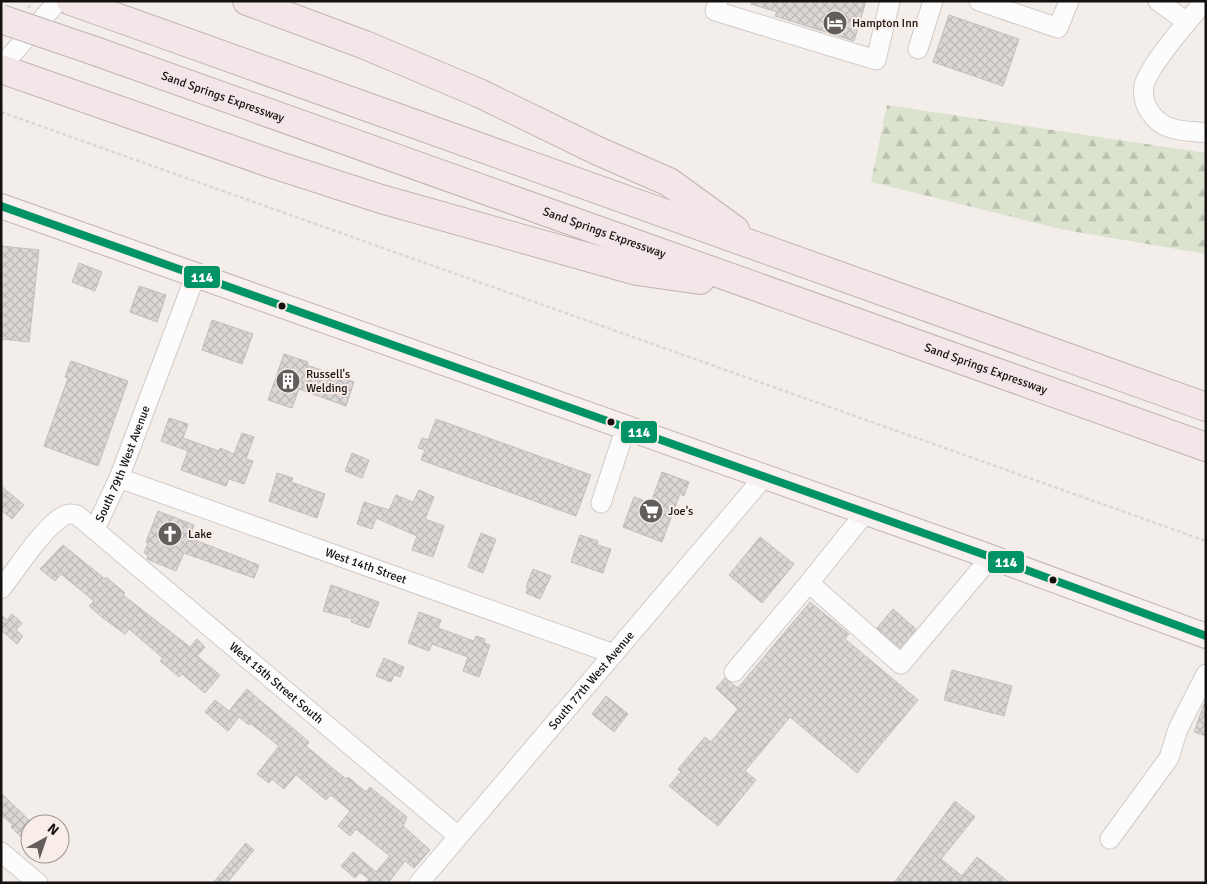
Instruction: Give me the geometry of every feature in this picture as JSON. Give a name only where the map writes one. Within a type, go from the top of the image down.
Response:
[{"type":"highway","points":[[71,1],[1206,407]]},
{"type":"highway","points":[[247,1],[416,65],[669,182],[763,249]]},
{"type":"highway","name":"Sand Springs Expressway","points":[[1,19],[1206,447]]},
{"type":"highway","points":[[1,68],[276,165],[381,198],[637,270],[762,290]]},
{"type":"main road","points":[[1,206],[991,557],[1206,636]]},
{"type":"street","points":[[1,68],[58,1]]},
{"type":"street","points":[[718,1],[715,11],[876,60],[890,1]]},
{"type":"street","points":[[918,49],[932,1]]},
{"type":"street","points":[[979,1],[1058,28],[1069,1]]},
{"type":"street","points":[[1158,1],[1187,22]]},
{"type":"street","points":[[1205,1],[1187,22],[1147,79],[1144,87],[1146,103],[1154,117],[1161,123],[1171,128],[1206,133]]},
{"type":"street","name":"South 79th West Avenue","points":[[1,588],[52,524],[64,516],[70,513],[77,515],[94,529],[119,478],[196,274]]},
{"type":"street","points":[[601,503],[626,427]]},
{"type":"street","name":"South 77th West Avenue","points":[[420,883],[764,477]]},
{"type":"street","name":"West 14th Street","points":[[119,478],[614,654]]},
{"type":"street","points":[[734,672],[865,513]]},
{"type":"street","name":"West 15th Street South","points":[[94,529],[458,836]]},
{"type":"street","points":[[809,583],[901,664],[991,557]]},
{"type":"street","points":[[1110,839],[1169,758],[1178,729],[1206,674]]},
{"type":"street","points":[[1,852],[38,883]]},
{"type":"path","points":[[1,112],[1206,541]]},
{"type":"green space","points":[[887,105],[1206,153],[1206,254],[1065,230],[871,182]]},
{"type":"building","name":"Hampton Inn","points":[[752,1],[866,1],[854,41],[775,16],[777,12],[751,4]]},
{"type":"building","points":[[949,15],[1019,39],[1003,86],[933,62]]},
{"type":"building","points":[[1,246],[39,250],[29,342],[1,339]]},
{"type":"building","points":[[79,263],[102,272],[95,291],[72,282]]},
{"type":"building","points":[[139,286],[166,295],[157,322],[130,312]]},
{"type":"building","points":[[212,320],[253,334],[242,364],[202,350]]},
{"type":"building","points":[[284,354],[308,362],[307,365],[354,382],[346,406],[299,389],[292,408],[268,400]]},
{"type":"building","points":[[71,361],[128,381],[98,466],[44,446],[68,378],[65,377]]},
{"type":"building","points":[[169,418],[188,424],[183,438],[219,451],[220,448],[234,454],[242,433],[254,437],[246,459],[253,461],[244,484],[229,479],[226,486],[181,470],[188,451],[161,441]]},
{"type":"building","points":[[436,419],[591,475],[576,516],[421,460],[425,450],[418,448],[422,438],[428,440]]},
{"type":"building","points":[[352,453],[369,460],[362,478],[345,471]]},
{"type":"building","points":[[662,472],[689,482],[684,496],[680,494],[662,542],[623,527],[634,497],[651,503]]},
{"type":"building","points":[[277,473],[293,478],[291,482],[325,494],[317,518],[269,501]]},
{"type":"building","points":[[1,486],[24,505],[12,519],[1,510]]},
{"type":"building","points":[[419,490],[434,497],[425,519],[444,526],[433,557],[412,550],[417,536],[376,518],[372,529],[357,524],[364,502],[389,510],[396,495],[413,502]]},
{"type":"building","name":"Lake","points":[[158,511],[194,525],[190,538],[259,565],[254,578],[184,553],[176,571],[147,559],[148,555],[144,553],[148,543],[146,542]]},
{"type":"building","points":[[481,533],[496,539],[483,573],[468,567]]},
{"type":"building","points":[[580,535],[598,541],[597,545],[611,549],[603,573],[571,562]]},
{"type":"building","points":[[760,537],[794,564],[762,603],[729,575]]},
{"type":"building","points":[[63,545],[105,579],[106,577],[125,593],[123,595],[190,647],[197,639],[205,647],[197,656],[220,675],[205,693],[182,674],[179,677],[160,661],[163,658],[129,629],[125,634],[103,618],[89,606],[94,601],[61,574],[55,581],[40,569]]},
{"type":"building","points":[[533,569],[551,576],[540,599],[526,593],[528,588],[526,587]]},
{"type":"building","points":[[331,585],[379,602],[369,628],[351,622],[352,619],[323,611]]},
{"type":"building","points":[[810,602],[849,634],[845,639],[918,700],[857,773],[790,717],[745,771],[756,780],[718,826],[669,786],[681,772],[678,769],[705,737],[711,742],[738,709],[716,688],[725,678],[738,688]]},
{"type":"building","points":[[893,609],[916,629],[900,648],[877,628]]},
{"type":"building","points":[[419,612],[441,620],[438,628],[474,641],[476,636],[485,639],[484,643],[490,645],[479,677],[463,671],[468,657],[432,644],[429,651],[408,643]]},
{"type":"building","points":[[12,614],[22,623],[16,630],[23,636],[17,644],[1,630],[1,615],[7,620]]},
{"type":"building","points":[[384,658],[404,667],[400,677],[394,675],[391,682],[376,676]]},
{"type":"building","points":[[952,670],[1012,686],[1004,716],[944,700]]},
{"type":"building","points":[[247,689],[309,742],[306,746],[342,776],[347,779],[348,777],[366,792],[370,787],[407,817],[403,826],[430,850],[414,868],[405,861],[388,883],[366,883],[369,879],[360,872],[355,878],[341,866],[353,852],[376,872],[390,856],[356,829],[350,836],[338,826],[350,811],[331,795],[326,800],[296,775],[284,789],[272,779],[269,783],[257,774],[279,746],[250,723],[249,725],[239,717],[228,731],[205,712],[215,700],[229,711]]},
{"type":"building","points":[[606,696],[628,714],[614,732],[592,714]]},
{"type":"building","points":[[1204,704],[1206,704],[1206,736],[1194,732]]},
{"type":"building","points":[[1,793],[23,814],[20,814],[20,836],[11,827],[13,825],[1,815]]},
{"type":"building","points":[[955,801],[975,817],[941,859],[962,876],[977,857],[1010,883],[894,883]]},
{"type":"building","points":[[246,843],[254,850],[227,883],[213,883]]},
{"type":"transit line","name":"114","points":[[1,206],[991,557],[1206,636]]},
{"type":"place","name":"Hampton Inn","points":[[835,23]]},
{"type":"place","name":"Russell's Welding","points":[[288,381]]},
{"type":"place","name":"Joe's","points":[[651,511]]},
{"type":"place","name":"Lake","points":[[170,534]]}]
